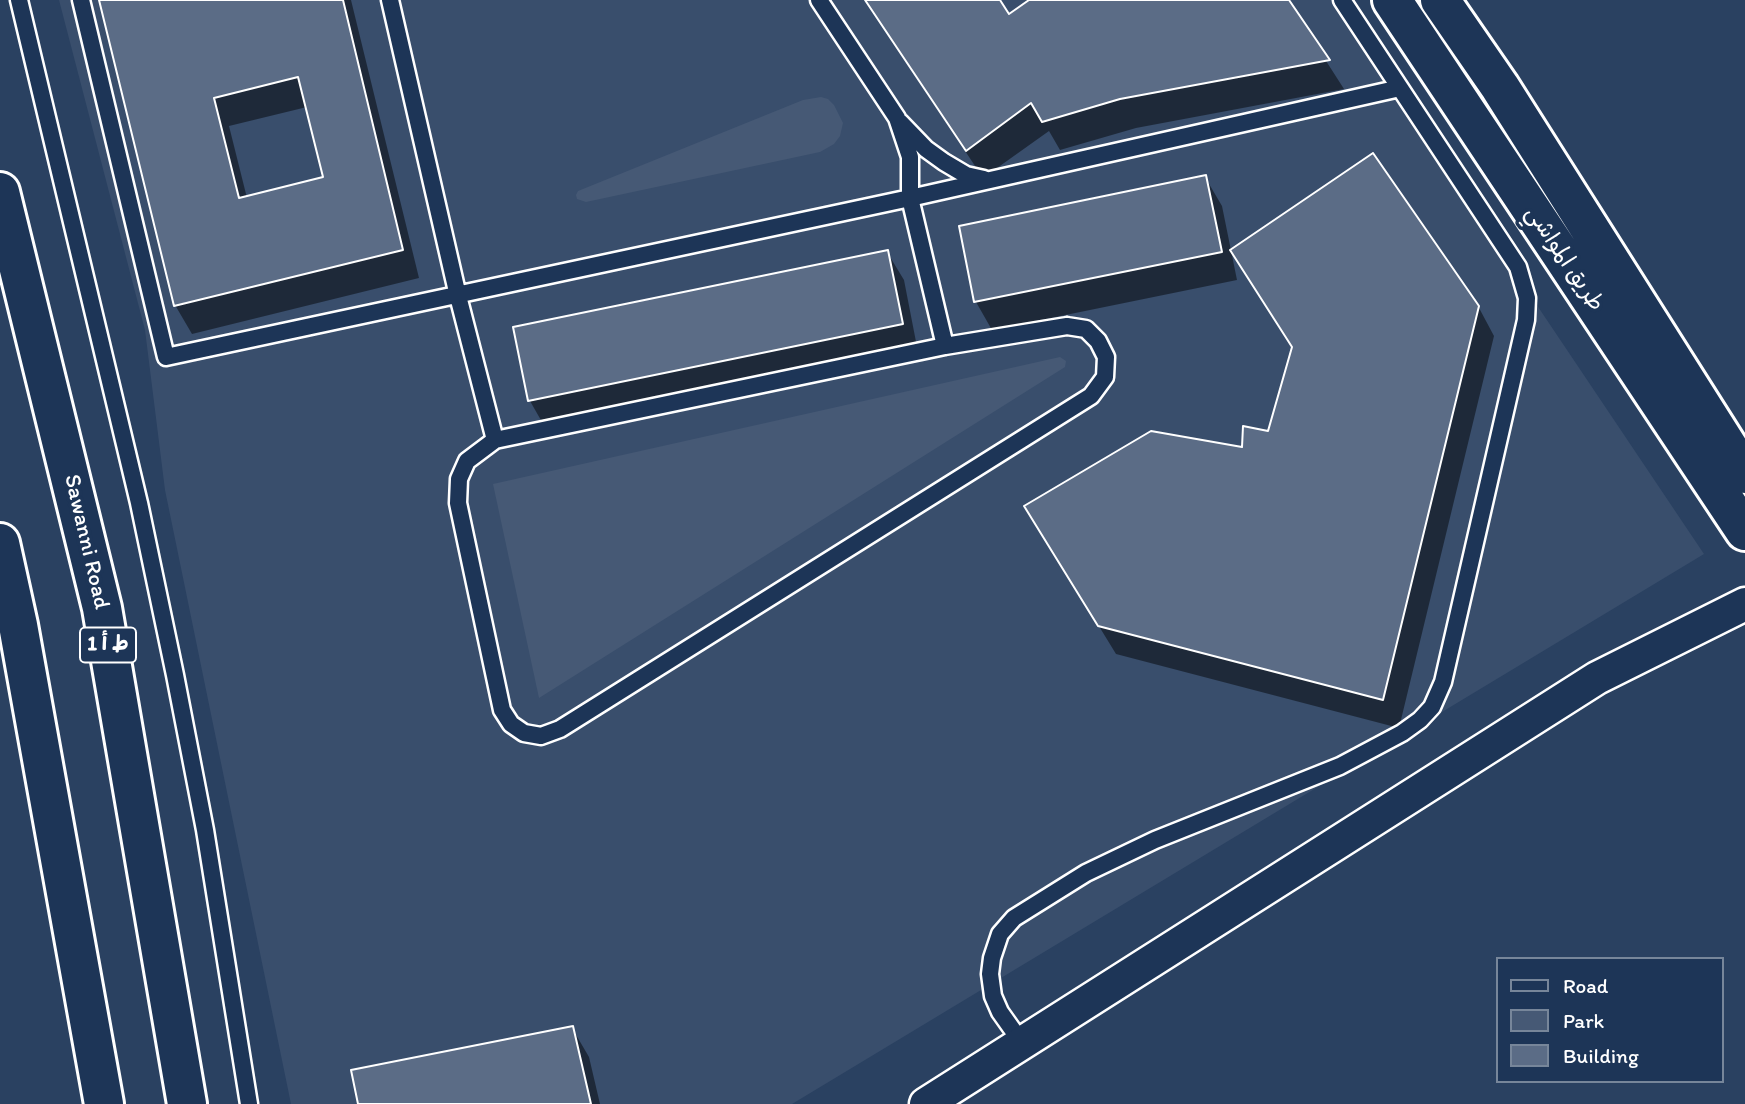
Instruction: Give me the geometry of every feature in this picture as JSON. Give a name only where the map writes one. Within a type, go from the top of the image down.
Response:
[{"type":"main road","name":"طريق المواشي","points":[[1392,0],[1742,521]]},
{"type":"main road","name":"طريق المواشي","points":[[1440,0],[1500,87],[1745,474]]},
{"type":"main road","name":"Sawanni Road","points":[[0,192],[102,608],[187,1104]]},
{"type":"main road","points":[[0,543],[18,625],[104,1104]]},
{"type":"street","points":[[926,1104],[1597,678],[1745,604]]},
{"type":"lane","points":[[19,0],[139,503],[176,674],[205,830],[249,1104]]},
{"type":"lane","points":[[81,0],[166,357],[909,198],[1400,88]]},
{"type":"lane","points":[[390,0],[458,296],[495,440]]},
{"type":"lane","points":[[819,0],[897,118],[926,149],[966,175],[990,180]]},
{"type":"lane","points":[[1022,1043],[1000,1012],[993,996],[990,974],[1000,934],[1014,918],[1086,873],[1143,845],[1340,766],[1402,733],[1432,707],[1443,682],[1527,320],[1527,298],[1518,267],[1342,0]]},
{"type":"lane","points":[[897,118],[910,158],[909,198],[945,346]]},
{"type":"lane","points":[[1067,326],[1086,329],[1098,341],[1107,357],[1105,377],[1090,396],[560,729],[541,736],[524,733],[511,723],[502,710],[458,503],[458,479],[467,461],[495,440],[945,346],[1067,326]]},
{"type":"shaded area","points":[[59,0],[1332,0],[1704,554],[792,1104],[291,1104],[165,490],[145,330]]},
{"type":"green space","points":[[821,97],[834,105],[843,123],[840,136],[834,144],[820,152],[586,202],[577,199],[578,191],[803,100]]},
{"type":"green space","points":[[1060,357],[1066,361],[1065,367],[539,698],[493,484]]},
{"type":"building","points":[[99,0],[343,0],[403,250],[174,306]],"holes":[[[298,77],[323,177],[239,198],[214,98]]]},
{"type":"building","points":[[865,0],[1000,0],[1009,14],[1029,0],[1289,0],[1330,60],[1120,99],[1042,122],[1031,103],[966,151]]},
{"type":"building","points":[[1373,153],[1479,306],[1383,700],[1098,626],[1024,506],[1151,431],[1242,447],[1243,426],[1268,431],[1292,347],[1230,250]]},
{"type":"building","points":[[1206,175],[1222,252],[974,302],[959,226]]},
{"type":"building","points":[[888,250],[903,324],[528,401],[513,327]]},
{"type":"building","points":[[573,1026],[591,1104],[358,1104],[351,1070]]}]
